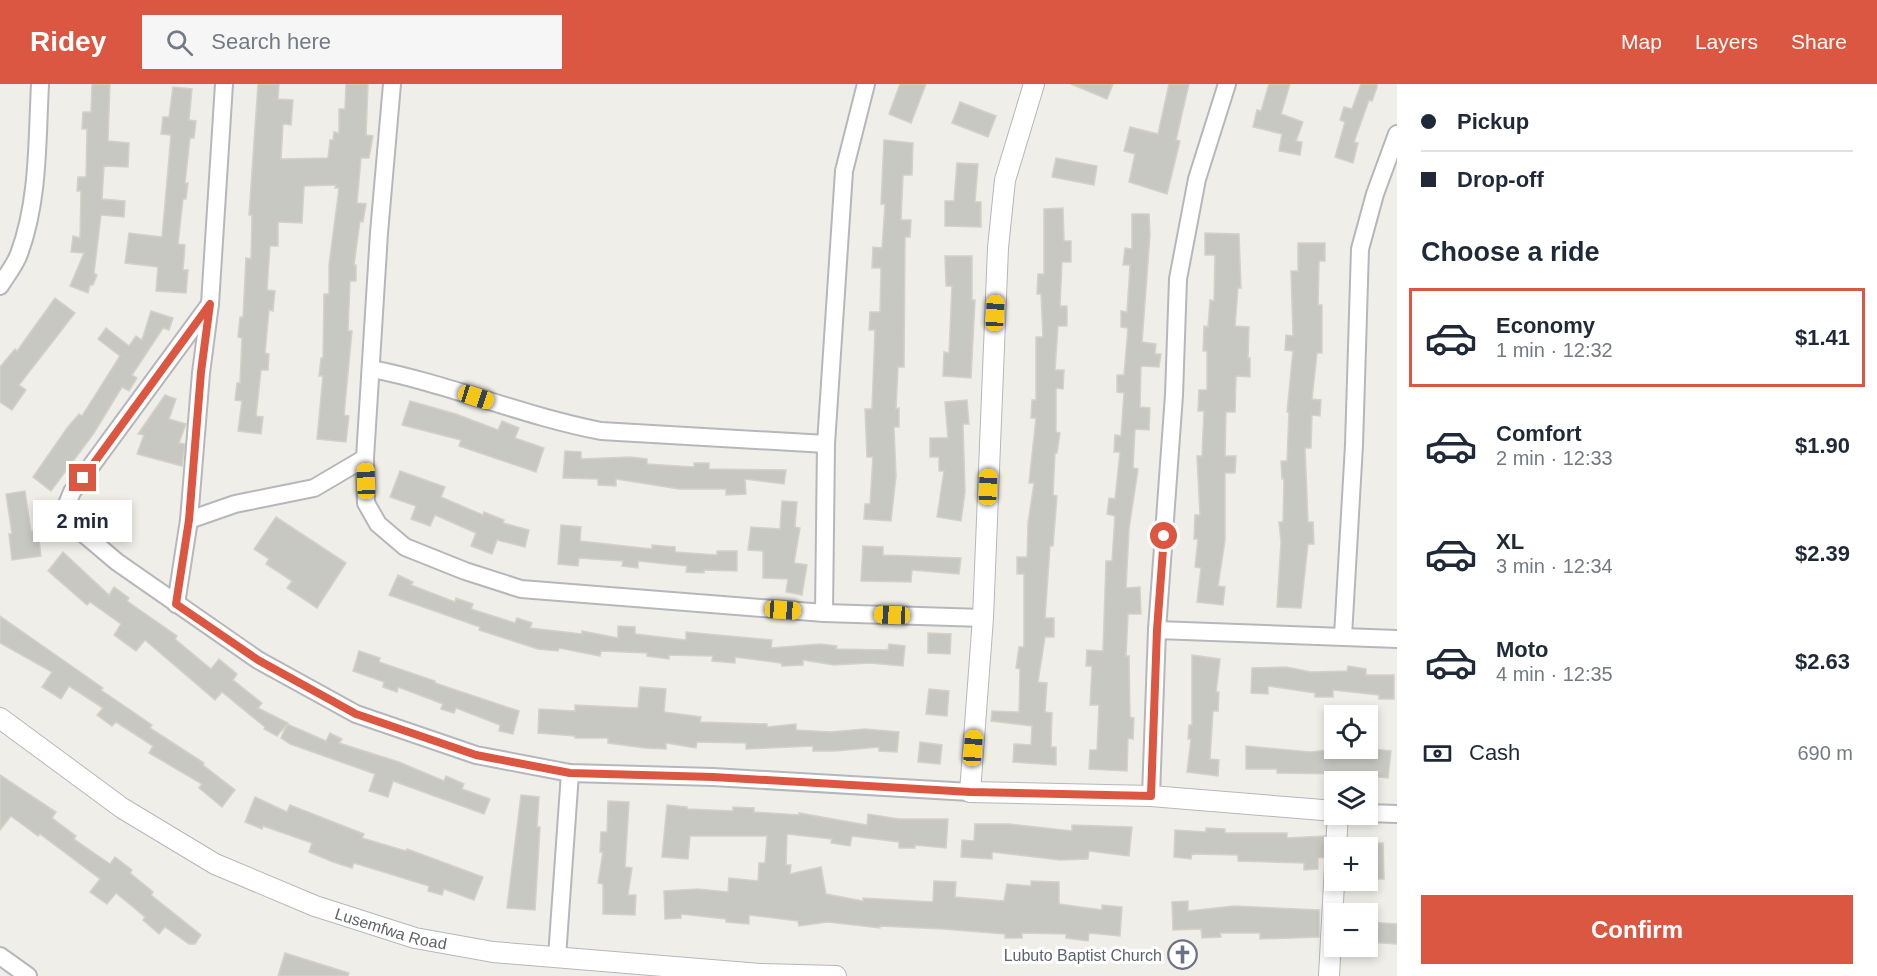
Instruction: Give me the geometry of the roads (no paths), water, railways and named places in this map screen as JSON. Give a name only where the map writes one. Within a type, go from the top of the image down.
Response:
[{"type":"street","points":[[0,286],[18,255],[31,208],[38,154],[40,84]]},
{"type":"street","points":[[176,604],[189,520],[201,372],[210,304],[224,84]]},
{"type":"street","points":[[392,84],[379,233],[365,458],[366,503],[378,524],[405,547],[521,590],[824,613],[983,618]]},
{"type":"street","points":[[824,613],[826,444],[838,290],[844,171],[866,84]]},
{"type":"street","points":[[970,792],[983,618],[1000,225],[1005,180],[1034,84]]},
{"type":"street","points":[[1151,796],[1157,630],[1174,396],[1178,279],[1197,179],[1227,84]]},
{"type":"street","points":[[1343,636],[1354,445],[1360,249],[1375,194],[1397,134]]},
{"type":"street","points":[[210,304],[72,492],[65,509],[71,524],[117,562],[176,604],[258,660],[356,714],[476,755],[570,773],[713,777],[970,792],[1151,796],[1324,812]]},
{"type":"street","points":[[372,369],[418,378],[561,422],[601,430],[826,444]]},
{"type":"street","points":[[189,520],[234,504],[314,488],[365,458]]},
{"type":"street","points":[[1157,630],[1397,639]]},
{"type":"street","name":"Lusemfwa Road","points":[[0,718],[122,808],[225,868],[315,906],[415,938],[493,952],[759,975],[836,976]]},
{"type":"street","points":[[558,957],[570,773]]},
{"type":"street","points":[[1378,813],[1397,814]]},
{"type":"street","points":[[1329,976],[1334,891]]},
{"type":"street","points":[[0,956],[28,976]]},
{"type":"place","name":"Lubuto Baptist Church","points":[[1183,955]]}]
